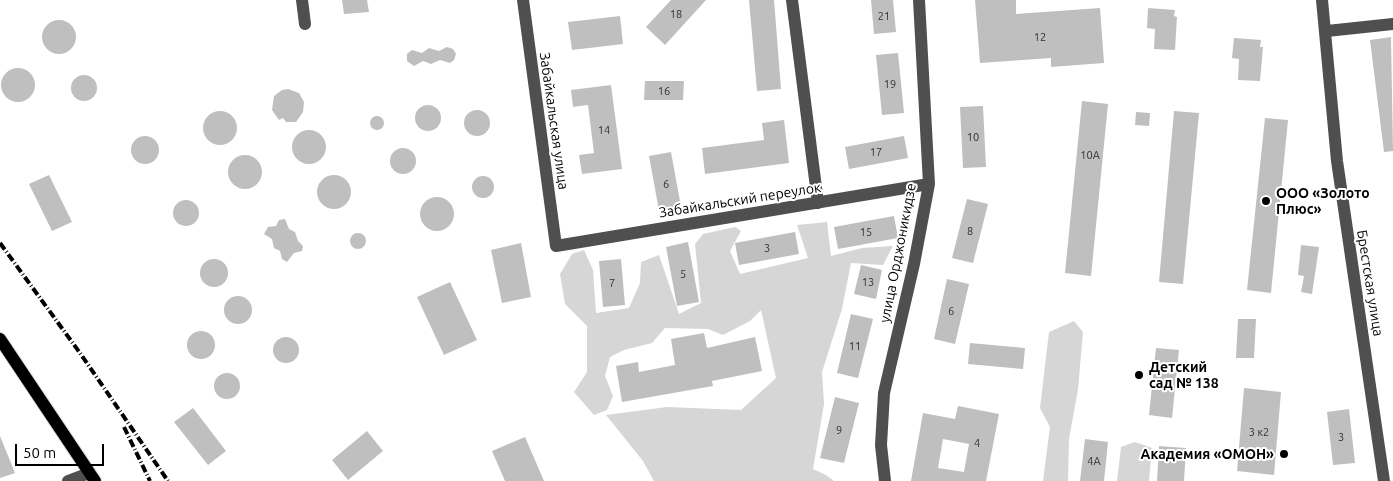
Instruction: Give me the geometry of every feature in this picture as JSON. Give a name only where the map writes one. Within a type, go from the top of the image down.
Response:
[{"type":"main road","points":[[0,339],[92,477]]},
{"type":"street","points":[[302,0],[305,24]]},
{"type":"street","name":"Забайкальская улица","points":[[523,0],[556,246]]},
{"type":"street","points":[[792,0],[818,203]]},
{"type":"street","name":"улица Орджоникидзе","points":[[885,481],[882,445],[884,393],[914,264],[929,184],[919,0]]},
{"type":"street","name":"Брестская улица","points":[[1322,0],[1327,31],[1336,161],[1384,481]]},
{"type":"street","points":[[1327,31],[1393,24]]},
{"type":"street","name":"Забайкальский переулок","points":[[556,246],[929,184]]},
{"type":"street","points":[[68,481],[92,477]]},
{"type":"shaded area","points":[[827,222],[831,256],[862,248],[893,246],[883,265],[851,263],[842,309],[822,372],[824,404],[813,469],[834,481],[654,481],[643,461],[606,415],[667,407],[741,410],[776,378],[761,310],[750,321],[723,335],[708,329],[665,328],[652,343],[624,350],[610,357],[605,376],[613,396],[607,410],[594,415],[574,392],[587,372],[587,326],[565,304],[560,274],[572,254],[584,250],[593,270],[596,313],[629,308],[640,283],[641,262],[659,255],[679,314],[701,303],[695,244],[703,234],[735,227],[741,231],[730,251],[740,274],[808,258],[797,225]]},
{"type":"shaded area","points":[[1074,321],[1083,332],[1078,389],[1069,439],[1068,481],[1043,481],[1050,427],[1040,408],[1049,332]]},
{"type":"shaded area","points":[[1135,442],[1152,448],[1149,481],[1117,481],[1121,447]]},
{"type":"building","points":[[342,0],[367,0],[369,12],[344,14]]},
{"type":"building","points":[[671,0],[706,0],[665,45],[646,27]]},
{"type":"building","points":[[749,0],[774,0],[781,89],[757,91]]},
{"type":"building","points":[[871,0],[893,0],[896,32],[874,34]]},
{"type":"building","points":[[975,0],[1016,0],[1016,14],[1100,8],[1104,63],[1051,67],[1051,58],[980,63]]},
{"type":"building","points":[[1148,8],[1175,10],[1174,16],[1177,17],[1175,50],[1154,49],[1155,29],[1147,28]]},
{"type":"building","points":[[620,16],[623,44],[572,50],[568,22]]},
{"type":"building","points":[[59,20],[71,25],[76,37],[71,49],[59,54],[47,49],[42,37],[47,25]]},
{"type":"building","points":[[1391,37],[1393,151],[1384,152],[1370,40]]},
{"type":"building","points":[[1234,38],[1261,40],[1260,47],[1263,47],[1260,81],[1238,80],[1239,59],[1232,58]]},
{"type":"building","points":[[447,47],[453,49],[456,54],[454,60],[450,63],[440,60],[431,64],[423,61],[414,66],[407,61],[407,54],[412,50],[422,53],[429,48],[439,51]]},
{"type":"building","points":[[898,53],[904,113],[882,115],[876,55]]},
{"type":"building","points":[[18,68],[30,73],[35,85],[30,97],[18,102],[6,97],[1,85],[6,73]]},
{"type":"building","points":[[84,75],[93,79],[97,88],[93,97],[84,101],[75,97],[71,88],[75,79]]},
{"type":"building","points":[[645,81],[684,81],[683,100],[644,100]]},
{"type":"building","points":[[611,85],[622,169],[582,174],[579,155],[594,153],[588,105],[573,107],[571,90]]},
{"type":"building","points":[[288,89],[299,93],[304,102],[303,112],[296,122],[286,122],[283,118],[279,120],[272,110],[274,96],[282,90]]},
{"type":"building","points":[[1082,101],[1108,104],[1091,276],[1065,273]]},
{"type":"building","points":[[428,105],[438,108],[441,118],[438,128],[428,131],[418,128],[415,118],[418,108]]},
{"type":"building","points":[[983,106],[986,167],[963,168],[960,107]]},
{"type":"building","points":[[477,110],[487,113],[490,123],[487,133],[477,136],[467,133],[464,123],[467,113]]},
{"type":"building","points":[[220,111],[232,116],[237,128],[232,140],[220,145],[208,140],[203,128],[208,116]]},
{"type":"building","points":[[1174,111],[1199,113],[1183,284],[1159,282]]},
{"type":"building","points":[[1136,112],[1150,113],[1149,126],[1135,125]]},
{"type":"building","points":[[374,116],[380,116],[384,123],[380,130],[374,130],[370,126],[370,120]]},
{"type":"building","points":[[1265,118],[1288,120],[1271,293],[1247,290]]},
{"type":"building","points":[[784,120],[789,163],[705,174],[702,148],[764,140],[762,123]]},
{"type":"building","points":[[309,130],[321,135],[326,147],[321,159],[309,164],[297,159],[292,147],[297,135]]},
{"type":"building","points":[[145,136],[155,140],[159,150],[155,160],[145,164],[135,160],[131,150],[135,140]]},
{"type":"building","points":[[904,136],[908,158],[849,169],[845,147]]},
{"type":"building","points":[[403,148],[413,151],[416,161],[413,171],[403,174],[393,171],[390,161],[393,151]]},
{"type":"building","points":[[671,152],[682,212],[660,216],[649,156]]},
{"type":"building","points":[[245,155],[257,160],[262,172],[257,184],[245,189],[233,184],[228,172],[233,160]]},
{"type":"building","points":[[49,175],[72,222],[52,231],[29,184]]},
{"type":"building","points":[[334,175],[346,180],[351,192],[346,204],[334,209],[322,204],[317,192],[322,180]]},
{"type":"building","points":[[483,176],[491,179],[494,187],[491,195],[483,198],[475,195],[472,187],[475,179]]},
{"type":"building","points":[[437,197],[449,202],[454,214],[449,226],[437,231],[425,226],[420,214],[425,202]]},
{"type":"building","points":[[967,199],[988,204],[973,263],[952,258]]},
{"type":"building","points":[[186,200],[195,204],[199,213],[195,222],[186,226],[177,222],[173,213],[177,204]]},
{"type":"building","points":[[894,216],[898,238],[838,249],[834,227]]},
{"type":"building","points":[[285,219],[289,229],[295,232],[298,241],[303,246],[302,251],[294,253],[287,262],[282,259],[280,251],[274,248],[272,239],[264,234],[268,227],[276,226],[279,220]]},
{"type":"building","points":[[795,232],[799,254],[739,265],[735,243]]},
{"type":"building","points":[[358,233],[364,235],[366,241],[364,247],[358,249],[352,247],[350,241],[352,235]]},
{"type":"building","points":[[688,242],[699,302],[677,306],[666,247]]},
{"type":"building","points":[[521,243],[531,297],[502,303],[491,250]]},
{"type":"building","points":[[1301,245],[1319,247],[1312,294],[1301,292],[1304,276],[1298,275]]},
{"type":"building","points":[[214,259],[224,263],[228,273],[224,283],[214,287],[204,283],[200,273],[204,263]]},
{"type":"building","points":[[621,259],[625,305],[603,307],[599,261]]},
{"type":"building","points":[[861,265],[882,270],[876,299],[854,294]]},
{"type":"building","points":[[947,279],[969,284],[955,344],[934,339]]},
{"type":"building","points":[[450,282],[477,340],[444,355],[417,297]]},
{"type":"building","points":[[238,296],[248,300],[252,310],[248,320],[238,324],[228,320],[224,310],[228,300]]},
{"type":"building","points":[[851,314],[873,319],[858,378],[837,373]]},
{"type":"building","points":[[1238,319],[1256,319],[1254,358],[1236,358]]},
{"type":"building","points":[[201,331],[211,335],[215,345],[211,355],[201,359],[191,355],[187,345],[191,335]]},
{"type":"building","points":[[704,333],[707,348],[755,337],[762,371],[712,381],[713,386],[622,402],[616,366],[638,362],[639,372],[675,365],[671,339]]},
{"type":"building","points":[[286,337],[296,340],[299,350],[296,360],[286,363],[276,360],[273,350],[276,340]]},
{"type":"building","points":[[970,343],[1025,348],[1023,369],[968,364]]},
{"type":"building","points":[[1156,348],[1179,350],[1172,418],[1149,415]]},
{"type":"building","points":[[227,373],[236,377],[240,386],[236,395],[227,399],[218,395],[214,386],[218,377]]},
{"type":"building","points":[[1244,388],[1281,392],[1274,475],[1237,471]]},
{"type":"building","points":[[835,397],[859,403],[844,463],[820,458]]},
{"type":"building","points":[[958,406],[999,414],[986,481],[911,481],[923,413],[955,419]],"holes":[[[943,439],[969,444],[964,472],[938,468]]]},
{"type":"building","points":[[193,408],[226,451],[208,465],[174,422]]},
{"type":"building","points":[[1349,409],[1355,463],[1333,465],[1327,412]]},
{"type":"building","points":[[367,431],[383,451],[348,480],[332,460]]},
{"type":"building","points":[[0,436],[15,473],[0,478]]},
{"type":"building","points":[[525,437],[544,481],[505,481],[492,451]]},
{"type":"building","points":[[1085,439],[1108,442],[1104,481],[1080,481]]},
{"type":"building","points":[[1159,446],[1186,448],[1184,481],[1157,481]]},
{"type":"railway","points":[[0,243],[80,353],[168,481]]},
{"type":"railway","points":[[124,427],[150,481]]},
{"type":"place","name":"ООО «Золото Плюс»","points":[[1266,201]]},
{"type":"place","name":"Детский сад № 138","points":[[1139,375]]},
{"type":"place","name":"Академия «ОМОН»","points":[[1284,454]]}]
